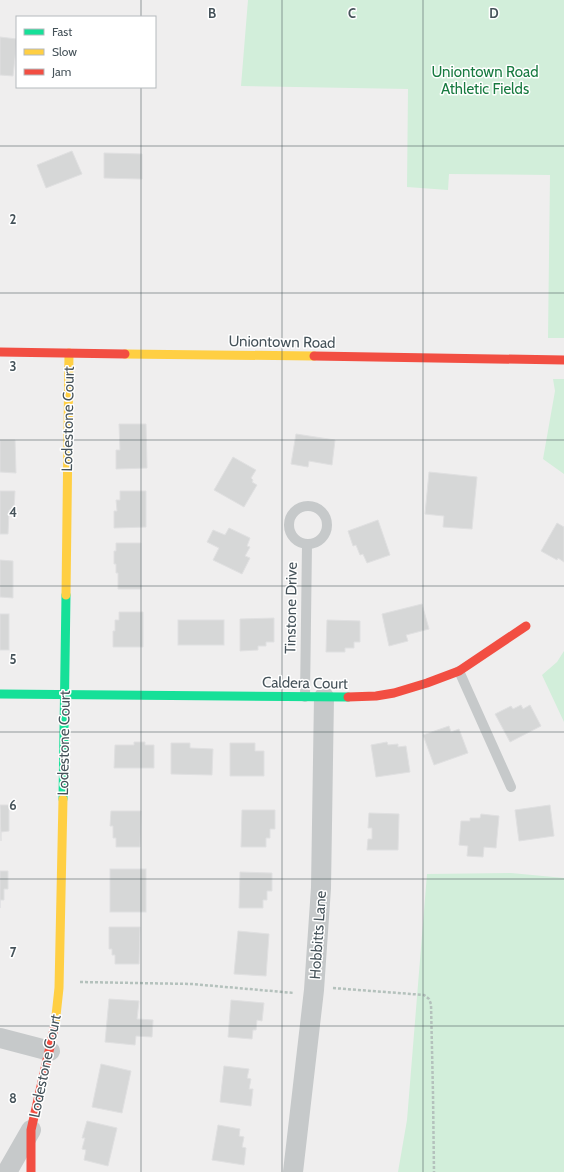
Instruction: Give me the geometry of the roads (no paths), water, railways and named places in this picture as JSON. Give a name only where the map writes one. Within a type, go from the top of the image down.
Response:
[{"type":"street","name":"Uniontown Road","points":[[0,352],[564,360]]},
{"type":"street","name":"Lodestone Court","points":[[31,1172],[31,1130],[50,1051],[56,1020],[59,988],[65,694],[69,353]]},
{"type":"street","name":"Caldera Court","points":[[0,694],[370,697],[394,693],[459,671],[526,626]]},
{"type":"street","name":"Hobbitts Lane","points":[[293,1172],[314,990],[321,896],[314,697]]},
{"type":"street","points":[[0,1038],[50,1051]]},
{"type":"street","name":"Lodestone Court","points":[[7,1172],[31,1130]]},
{"type":"lane","name":"Tinstone Drive","points":[[307,544],[314,697]]},
{"type":"lane","points":[[459,671],[511,787]]},
{"type":"park label","name":"Uniontown Road Athletic Fields","points":[[485,80]]}]
